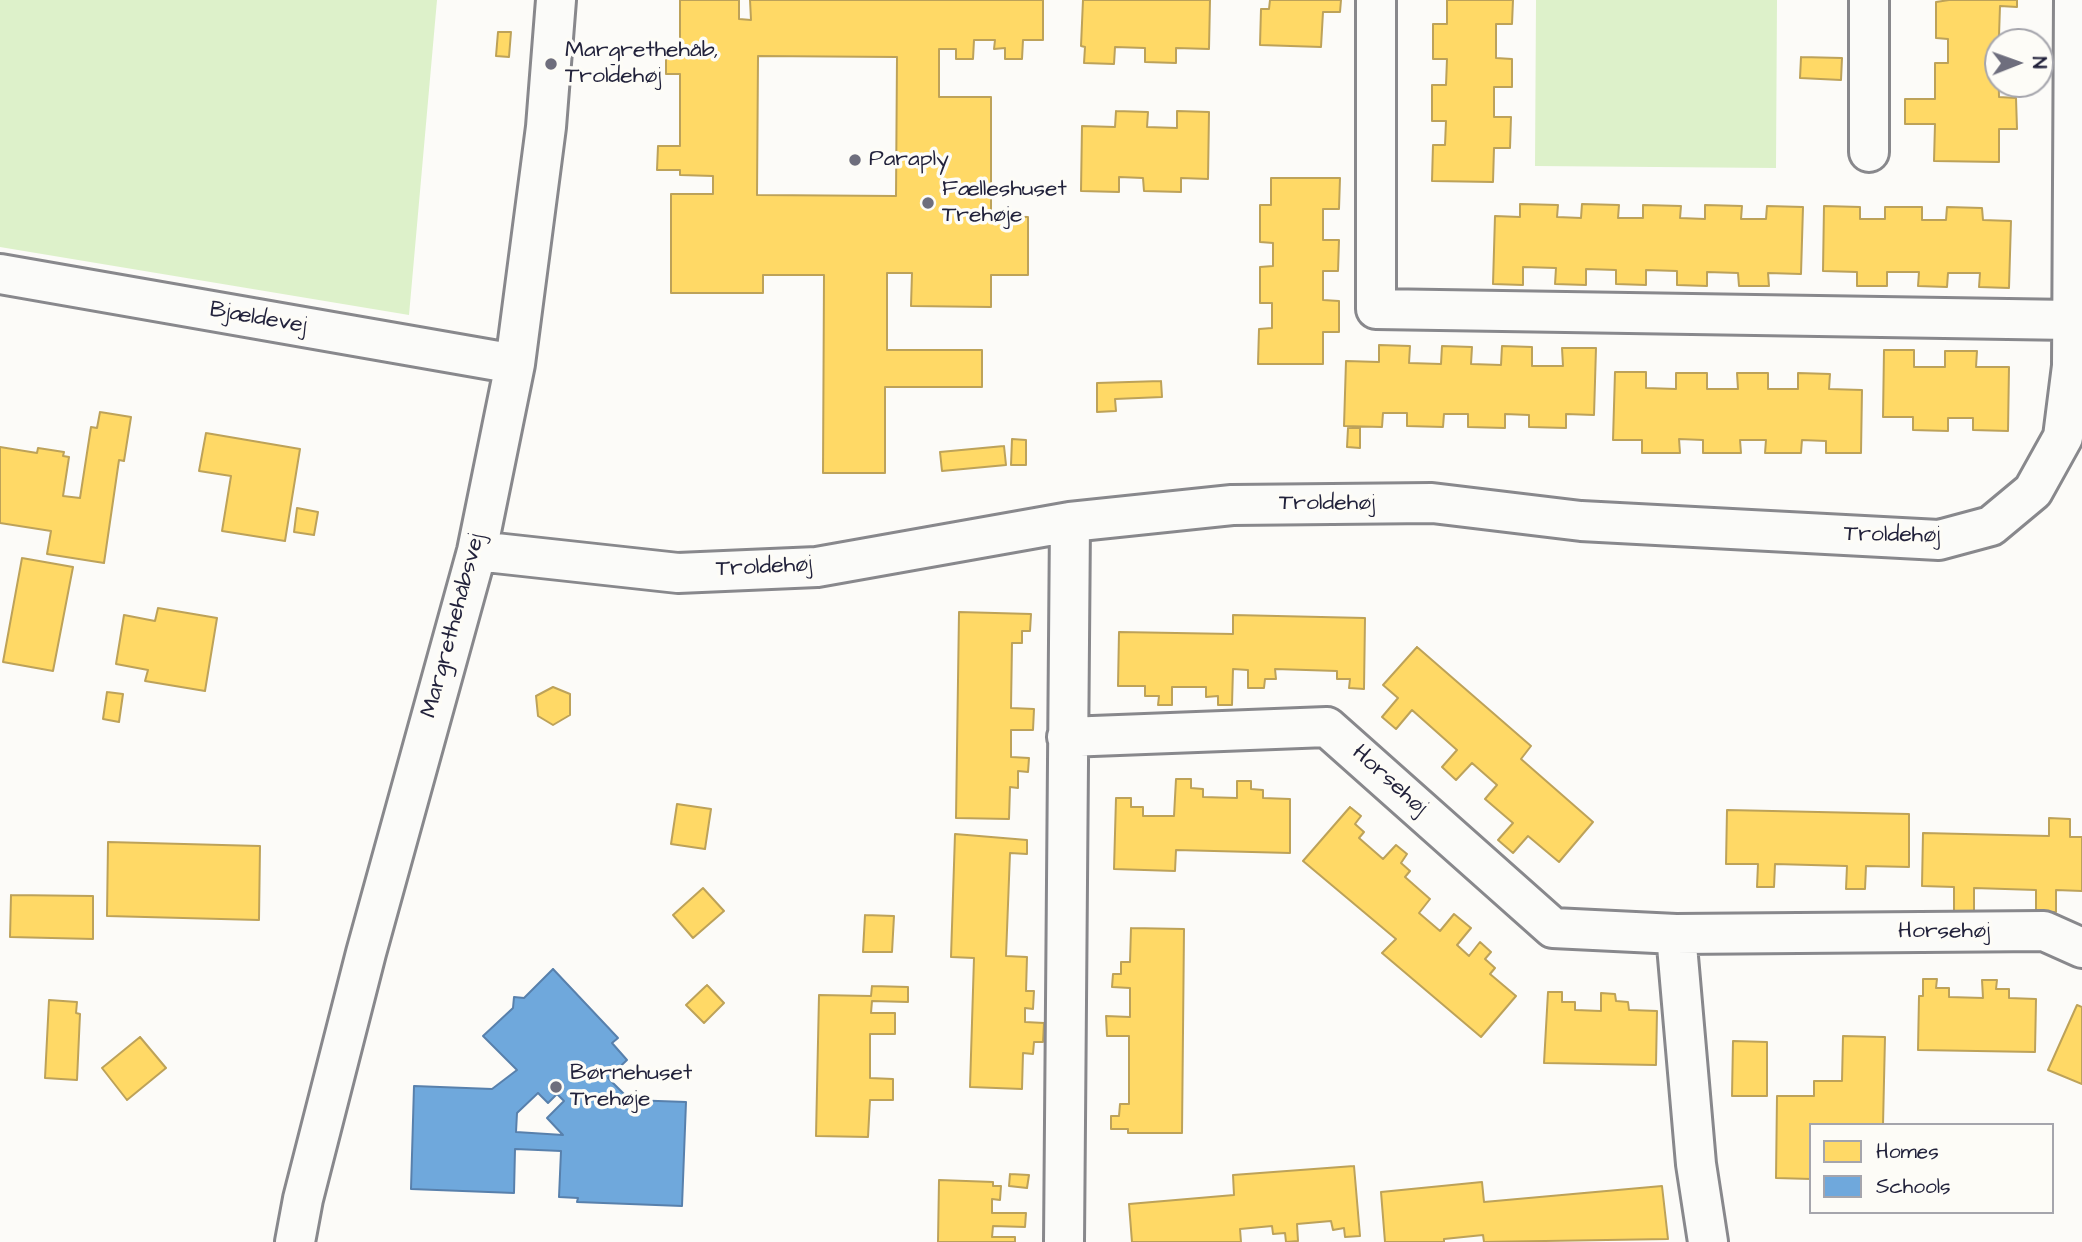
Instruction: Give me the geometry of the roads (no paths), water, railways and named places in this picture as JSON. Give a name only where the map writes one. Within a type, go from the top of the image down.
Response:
[{"type":"street","name":"Margrethehåbsvej","points":[[295,1242],[303,1199],[366,953],[477,551],[515,364],[547,127],[556,0]]},
{"type":"street","points":[[1376,0],[1376,309],[2071,320]]},
{"type":"street","points":[[1869,0],[1869,152]]},
{"type":"street","name":"Troldehøj","points":[[477,551],[678,573],[817,567],[1070,522],[1232,505],[1432,503],[1581,522],[1939,540],[1991,526],[2033,491],[2063,437],[2077,366],[2071,320],[2074,0]]},
{"type":"street","name":"Bjældevej","points":[[0,274],[515,364]]},
{"type":"street","points":[[1064,1242],[1070,522]]},
{"type":"street","name":"Horsehøj","points":[[1067,737],[1327,727],[1553,928],[1676,934],[2044,931],[2082,948]]},
{"type":"street","points":[[1676,934],[1696,1164],[1708,1242]]},
{"type":"place","name":"Margrethehåb, Troldehøj","points":[[551,64]]},
{"type":"place","name":"Paraply","points":[[855,160]]},
{"type":"place","name":"Fælleshuset Trehøje","points":[[928,203]]},
{"type":"place","name":"Børnehuset Trehøje","points":[[556,1087]]}]
